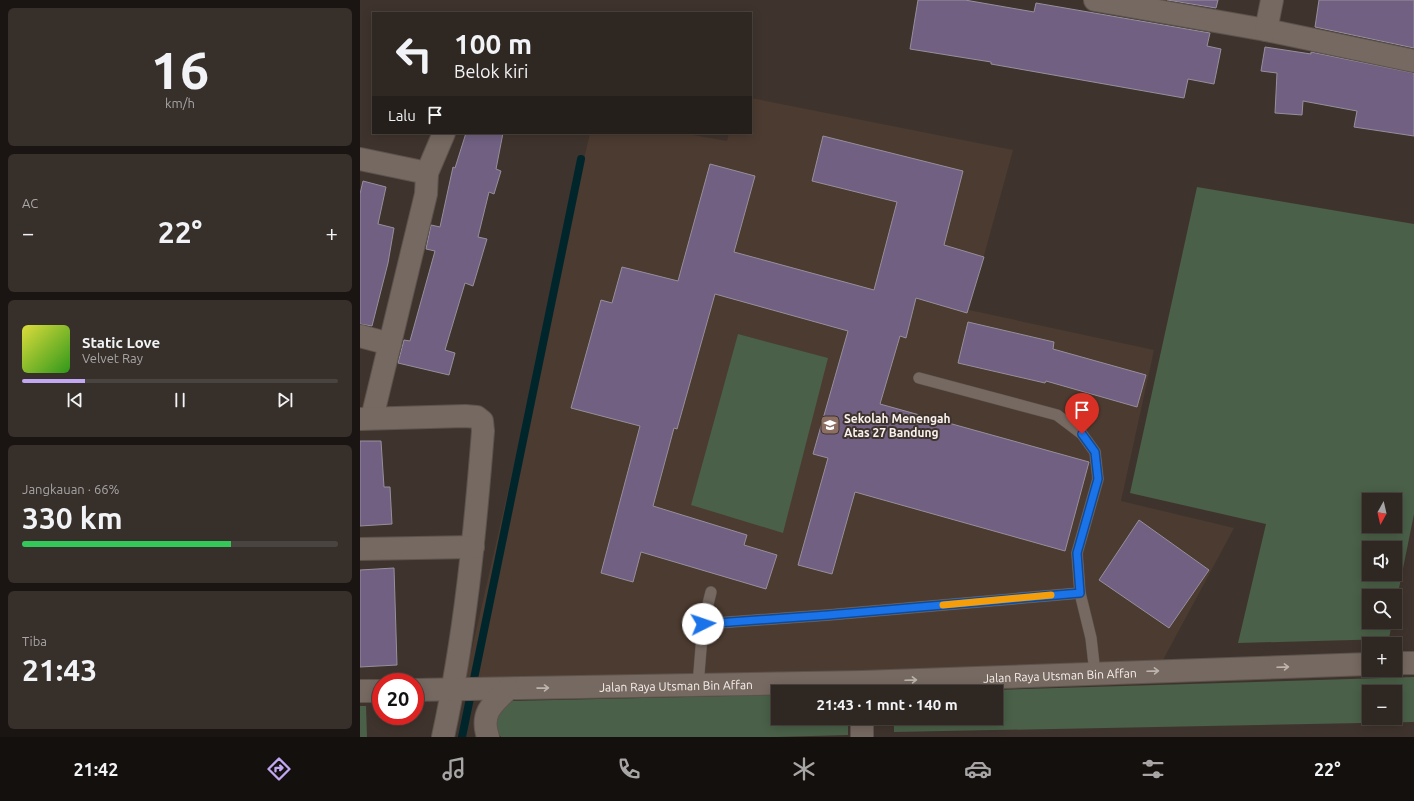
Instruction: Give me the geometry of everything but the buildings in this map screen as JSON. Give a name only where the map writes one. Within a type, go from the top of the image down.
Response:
[{"type":"street","points":[[1095,0],[1266,30],[1414,61]]},
{"type":"street","points":[[1266,30],[1272,0]]},
{"type":"street","points":[[443,737],[458,688],[473,548],[483,430],[481,418],[465,416],[366,418],[390,344],[426,194],[427,173],[444,134]]},
{"type":"street","points":[[360,159],[427,173]]},
{"type":"street","points":[[360,336],[390,344]]},
{"type":"street","points":[[360,549],[473,548]]},
{"type":"street","points":[[1402,663],[1414,662]]},
{"type":"street","name":"Jalan Raya Utsman Bin Affan","points":[[888,685],[1094,669],[1362,664]]},
{"type":"street","name":"Jalan Raya Utsman Bin Affan","points":[[424,690],[698,685],[771,686]]},
{"type":"street","points":[[488,737],[485,727],[486,713],[499,688]]},
{"type":"street","points":[[360,691],[372,691]]},
{"type":"street","points":[[862,725],[862,737]]},
{"type":"lane","points":[[918,378],[1057,414],[1082,434],[1095,452],[1098,479],[1077,553],[1080,593],[1091,638],[1094,669]]},
{"type":"lane","points":[[698,685],[703,624],[711,592]]},
{"type":"lane","points":[[703,624],[828,615],[1080,593]]},
{"type":"shaded area","name":"Sekolah Menengah Atas 27 Bandung","points":[[752,98],[1013,150],[969,310],[1154,350],[1121,501],[1234,528],[1157,671],[463,688],[590,134],[688,134],[727,141],[729,134],[752,134]]},
{"type":"green space","points":[[1197,187],[1414,224],[1414,514],[1402,573],[1402,541],[1362,541],[1362,581],[1400,581],[1399,589],[1362,589],[1362,629],[1391,629],[1389,637],[1362,637],[1362,640],[1238,643],[1266,524],[1130,493]]},
{"type":"green space","points":[[738,334],[828,358],[783,533],[691,505]]},
{"type":"green space","points":[[1414,677],[1414,722],[1402,722],[1402,685],[1362,685],[1362,723],[894,732],[894,725],[1003,725],[1003,690]]},
{"type":"green space","points":[[771,695],[771,725],[848,725],[848,735],[777,737],[501,737],[495,727],[496,718],[498,713],[510,701]]},
{"type":"green space","points":[[360,706],[366,706],[367,737],[360,737]]},
{"type":"waterway","points":[[462,737],[581,159]]},
{"type":"slow traffic","points":[[943,605],[1051,595]]},
{"type":"place","name":"Sekolah Menengah Atas 27 Bandung","points":[[830,425]]},
{"type":"route","points":[[703,624],[828,615],[1080,593],[1077,553],[1098,479],[1095,452],[1082,434]]}]
